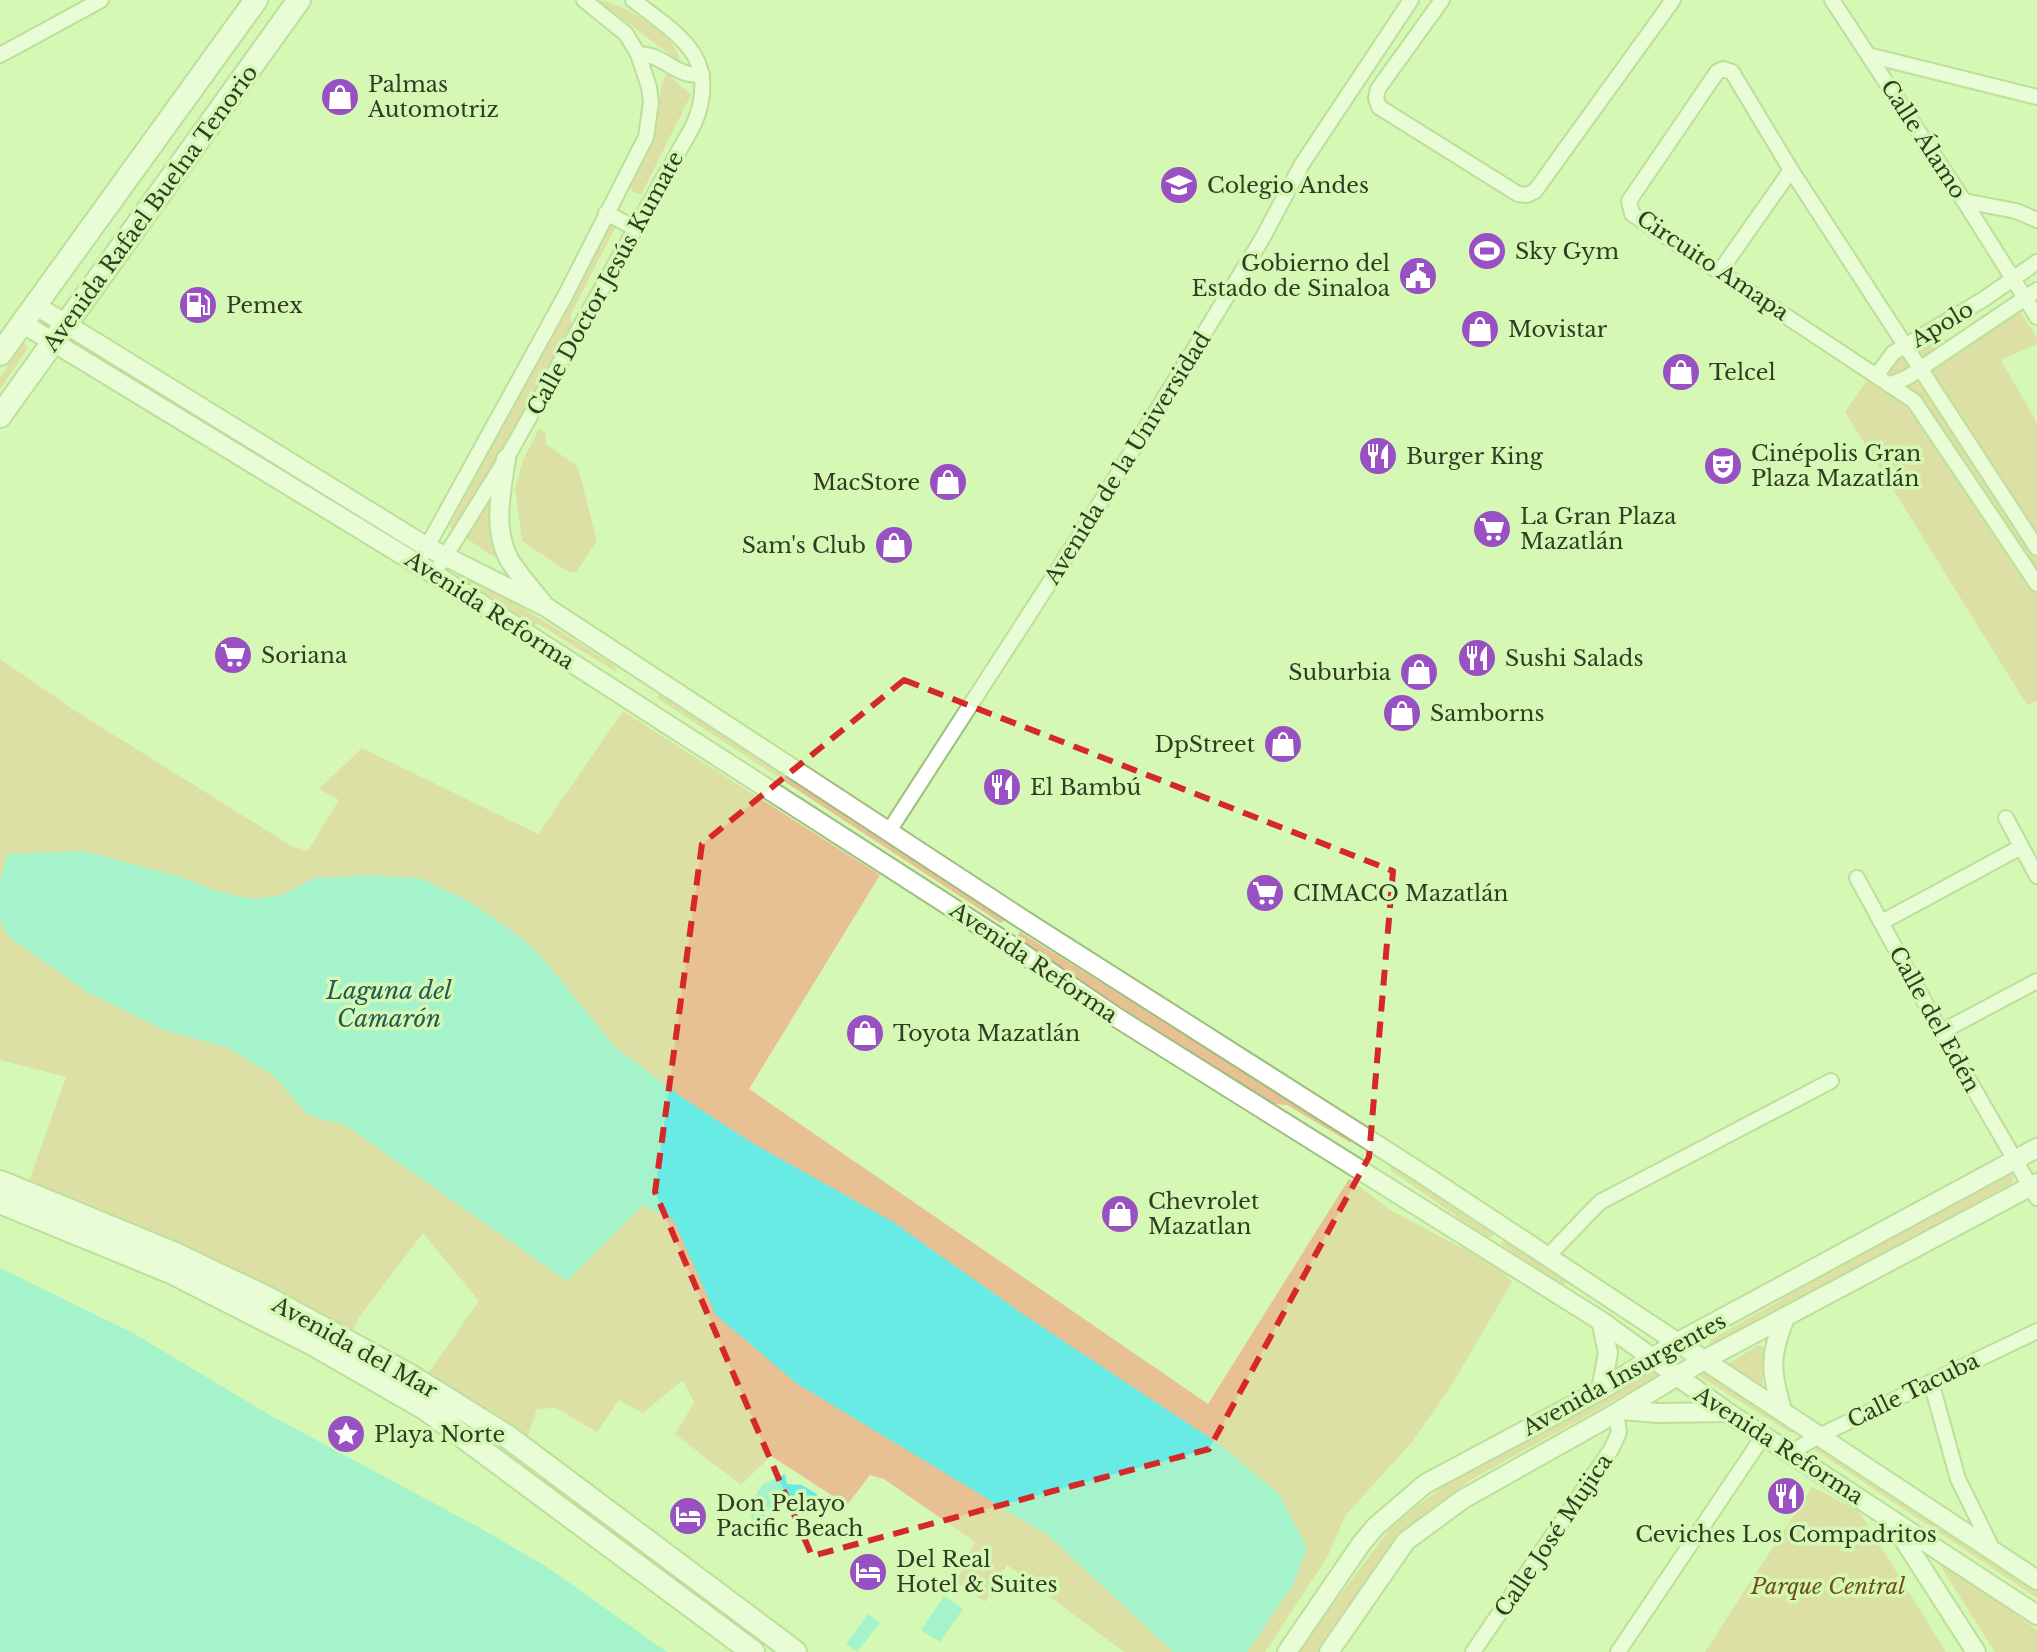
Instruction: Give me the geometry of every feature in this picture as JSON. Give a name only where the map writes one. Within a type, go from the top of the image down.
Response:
[{"type":"main road","name":"Avenida Rafael Buelna Tenorio","points":[[0,354],[256,0]]},
{"type":"main road","name":"Avenida Rafael Buelna Tenorio","points":[[0,416],[299,0]]},
{"type":"main road","name":"Avenida Reforma","points":[[28,314],[1004,941],[1116,1017],[1601,1321],[1727,1412],[2037,1615]]},
{"type":"main road","name":"Avenida Reforma","points":[[60,334],[427,547],[546,607],[1548,1256],[2037,1580]]},
{"type":"main road","points":[[506,459],[500,501],[501,537],[510,561],[546,607]]},
{"type":"main road","points":[[1360,1169],[1375,1146]]},
{"type":"main road","name":"Avenida Insurgentes","points":[[1287,1652],[1361,1544],[1402,1502],[1425,1484],[1601,1390],[1678,1342],[2037,1148]]},
{"type":"main road","name":"Avenida del Mar","points":[[0,1182],[175,1254],[267,1298],[412,1377],[508,1437],[795,1652]]},
{"type":"main road","name":"Avenida Insurgentes","points":[[1329,1652],[1406,1541],[1463,1499],[1704,1360],[2035,1189]]},
{"type":"main road","name":"Avenida del Mar","points":[[0,1202],[171,1272],[313,1344],[426,1409],[753,1652]]},
{"type":"main road","points":[[1489,1252],[1508,1230]]},
{"type":"main road","points":[[1782,1410],[1771,1363],[1784,1320]]},
{"type":"main road","points":[[1601,1321],[1608,1353],[1601,1390]]},
{"type":"main road","points":[[1618,1411],[1727,1412]]},
{"type":"main road","points":[[1890,1518],[1976,1652]]},
{"type":"street","points":[[0,55],[82,4],[101,0]]},
{"type":"street","name":"Calle Doctor Jesús Kumate","points":[[417,564],[564,298],[646,137],[651,113],[649,87],[638,54],[626,34],[584,0]]},
{"type":"street","points":[[633,0],[678,34],[697,58],[702,74],[689,75],[653,56],[638,54]]},
{"type":"street","name":"Avenida de la Universidad","points":[[889,831],[1081,534],[1262,239],[1302,164],[1411,0]]},
{"type":"street","points":[[1442,0],[1378,89],[1376,98],[1379,107],[1518,194],[1527,195],[1535,191],[1673,0]]},
{"type":"street","name":"Calle Álamo","points":[[1832,0],[2014,280],[2031,294]]},
{"type":"street","points":[[1868,55],[2037,97]]},
{"type":"street","name":"Circuito Amapa","points":[[2037,548],[1791,170],[1732,72],[1723,69],[1717,72],[1629,201],[1632,214],[1914,401],[2037,584]]},
{"type":"street","name":"Calle Doctor Jesús Kumate","points":[[434,574],[506,459],[694,124],[704,90],[702,74]]},
{"type":"street","points":[[1720,271],[1791,170]]},
{"type":"street","points":[[1964,201],[2016,211],[2037,220]]},
{"type":"street","points":[[606,213],[635,228]]},
{"type":"street","name":"Apolo","points":[[1877,375],[1893,353],[2014,280],[2037,262]]},
{"type":"street","points":[[2031,294],[2037,317]]},
{"type":"street","name":"Apolo","points":[[1889,385],[1908,377],[2031,294]]},
{"type":"street","points":[[2001,529],[2019,518]]},
{"type":"street","points":[[2006,818],[2037,876]]},
{"type":"street","points":[[1882,922],[2021,847]]},
{"type":"street","name":"Calle del Edén","points":[[1857,878],[1941,1032],[2016,1160]]},
{"type":"street","points":[[1941,1032],[2037,981]]},
{"type":"street","points":[[1548,1256],[1600,1202],[1831,1081]]},
{"type":"street","name":"Avenida Insurgentes","points":[[2016,1160],[2035,1189]]},
{"type":"street","name":"Calle Tacuba","points":[[1791,1452],[2037,1331]]},
{"type":"street","points":[[1931,1382],[1958,1479],[1993,1550]]},
{"type":"street","name":"Calle José Mujica","points":[[1473,1652],[1612,1448],[1619,1432],[1618,1411]]},
{"type":"street","points":[[1618,1652],[1764,1435]]},
{"type":"highlighted area","points":[[904,680],[1393,871],[1369,1157],[1209,1449],[812,1556],[655,1192],[702,844]]},
{"type":"green space","points":[[597,0],[619,6],[660,31],[678,52],[680,62]]},
{"type":"green space","points":[[667,73],[691,95],[641,195],[633,192],[628,181],[651,133]]},
{"type":"green space","points":[[610,224],[615,228],[571,314],[571,333],[458,526],[451,529],[450,525]]},
{"type":"green space","points":[[2017,307],[2037,337],[2037,344],[2001,360],[2037,423],[2037,701],[2027,705],[1845,412],[1869,377],[1896,356],[1933,340],[1961,337]]},
{"type":"green space","points":[[64,333],[401,540],[397,541],[64,338]]},
{"type":"green space","points":[[24,342],[28,348],[0,389],[0,377]]},
{"type":"green space","points":[[539,429],[545,432],[546,444],[578,467],[597,541],[577,571],[570,573],[522,541],[515,488],[523,460]]},
{"type":"green space","points":[[492,489],[510,563],[489,554],[466,538]]},
{"type":"green space","points":[[464,571],[614,665],[618,673],[538,624],[533,626],[459,578]]},
{"type":"green space","points":[[0,659],[74,710],[298,850],[295,846],[307,852],[339,800],[319,789],[362,748],[538,834],[623,711],[880,875],[749,1089],[1208,1404],[1349,1179],[1392,1211],[1498,1267],[1512,1282],[1453,1383],[1412,1442],[1345,1516],[1328,1556],[1265,1652],[1124,1652],[1007,1565],[985,1602],[956,1582],[975,1542],[884,1479],[870,1475],[847,1505],[771,1456],[741,1485],[675,1434],[694,1403],[683,1380],[643,1413],[619,1400],[597,1432],[556,1408],[537,1409],[525,1444],[425,1378],[479,1301],[423,1233],[360,1316],[351,1334],[29,1181],[66,1077],[0,1060]]},
{"type":"green space","points":[[662,689],[1008,916],[1001,923],[657,698]]},
{"type":"green space","points":[[1020,932],[1352,1139],[1351,1143],[1287,1105],[1274,1104],[1015,940]]},
{"type":"green space","points":[[1396,1163],[1439,1198],[1495,1235],[1488,1238],[1390,1170]]},
{"type":"green space","points":[[2011,1170],[2014,1181],[2009,1185],[1709,1351],[1710,1340],[1783,1299],[1787,1290]]},
{"type":"green space","points":[[1504,1240],[1633,1320],[1627,1320],[1573,1283],[1560,1284],[1503,1246],[1501,1242]]},
{"type":"green space","points":[[1758,1345],[1766,1349],[1762,1388],[1725,1366]]},
{"type":"green space","points":[[1659,1361],[1669,1370],[1467,1482],[1405,1533],[1321,1652],[1297,1652],[1392,1526],[1455,1477]]},
{"type":"green space","points":[[1702,1372],[1709,1372],[1796,1427],[1796,1433],[1789,1432],[1701,1377]]},
{"type":"green space","points":[[1818,1444],[2037,1585],[2037,1598],[1815,1450]]},
{"type":"green space","name":"Parque Central","points":[[1812,1487],[1859,1511],[1946,1652],[1705,1652]]},
{"type":"green space","points":[[602,1520],[782,1652],[755,1639],[743,1627],[601,1525]]},
{"type":"green space","points":[[1934,1556],[2037,1630],[2037,1652],[1995,1652]]},
{"type":"water","name":"Laguna del Camarón","points":[[84,851],[252,899],[282,895],[314,878],[375,875],[423,879],[472,903],[523,939],[545,961],[615,1047],[683,1098],[754,1144],[893,1222],[1027,1317],[1219,1444],[1278,1493],[1307,1547],[1293,1585],[1247,1652],[1173,1652],[1049,1536],[796,1383],[716,1315],[673,1219],[642,1206],[567,1281],[345,1125],[308,1115],[274,1076],[227,1047],[166,1031],[89,993],[9,937],[0,920],[0,879],[8,854]]},
{"type":"water","points":[[0,1268],[133,1333],[268,1414],[480,1528],[544,1565],[667,1652],[0,1652]]},
{"type":"water","points":[[785,1474],[787,1484],[802,1485],[817,1494],[819,1504],[816,1507],[801,1498],[786,1497],[771,1507],[761,1523],[755,1522],[748,1506],[763,1484]]},
{"type":"water","points":[[944,1596],[963,1609],[940,1642],[921,1630]]},
{"type":"water","points":[[868,1614],[880,1623],[857,1652],[846,1644]]},
{"type":"place","name":"Palmas Automotriz","points":[[340,97]]},
{"type":"place","name":"Colegio Andes","points":[[1179,185]]},
{"type":"place","name":"Sky Gym","points":[[1487,251]]},
{"type":"place","name":"Gobierno del Estado de Sinaloa","points":[[1418,276]]},
{"type":"place","name":"Pemex","points":[[198,305]]},
{"type":"place","name":"Movistar","points":[[1480,329]]},
{"type":"place","name":"Telcel","points":[[1681,372]]},
{"type":"place","name":"Burger King","points":[[1378,456]]},
{"type":"place","name":"Cinépolis Gran Plaza Mazatlán","points":[[1723,466]]},
{"type":"place","name":"MacStore","points":[[948,482]]},
{"type":"place","name":"La Gran Plaza Mazatlán","points":[[1492,529]]},
{"type":"place","name":"Sam's Club","points":[[894,545]]},
{"type":"place","name":"Soriana","points":[[233,655]]},
{"type":"place","name":"Sushi Salads","points":[[1477,658]]},
{"type":"place","name":"Suburbia","points":[[1419,672]]},
{"type":"place","name":"Samborns","points":[[1402,713]]},
{"type":"place","name":"DpStreet","points":[[1283,744]]},
{"type":"place","name":"El Bambú","points":[[1002,787]]},
{"type":"place","name":"CIMACO Mazatlán","points":[[1265,893]]},
{"type":"place","name":"Toyota Mazatlán","points":[[865,1033]]},
{"type":"place","name":"Chevrolet Mazatlan","points":[[1120,1214]]},
{"type":"place","name":"Playa Norte","points":[[346,1434]]},
{"type":"place","name":"Ceviches Los Compadritos","points":[[1786,1496]]},
{"type":"place","name":"Don Pelayo Pacific Beach","points":[[688,1516]]},
{"type":"place","name":"Del Real Hotel & Suites","points":[[868,1572]]}]
